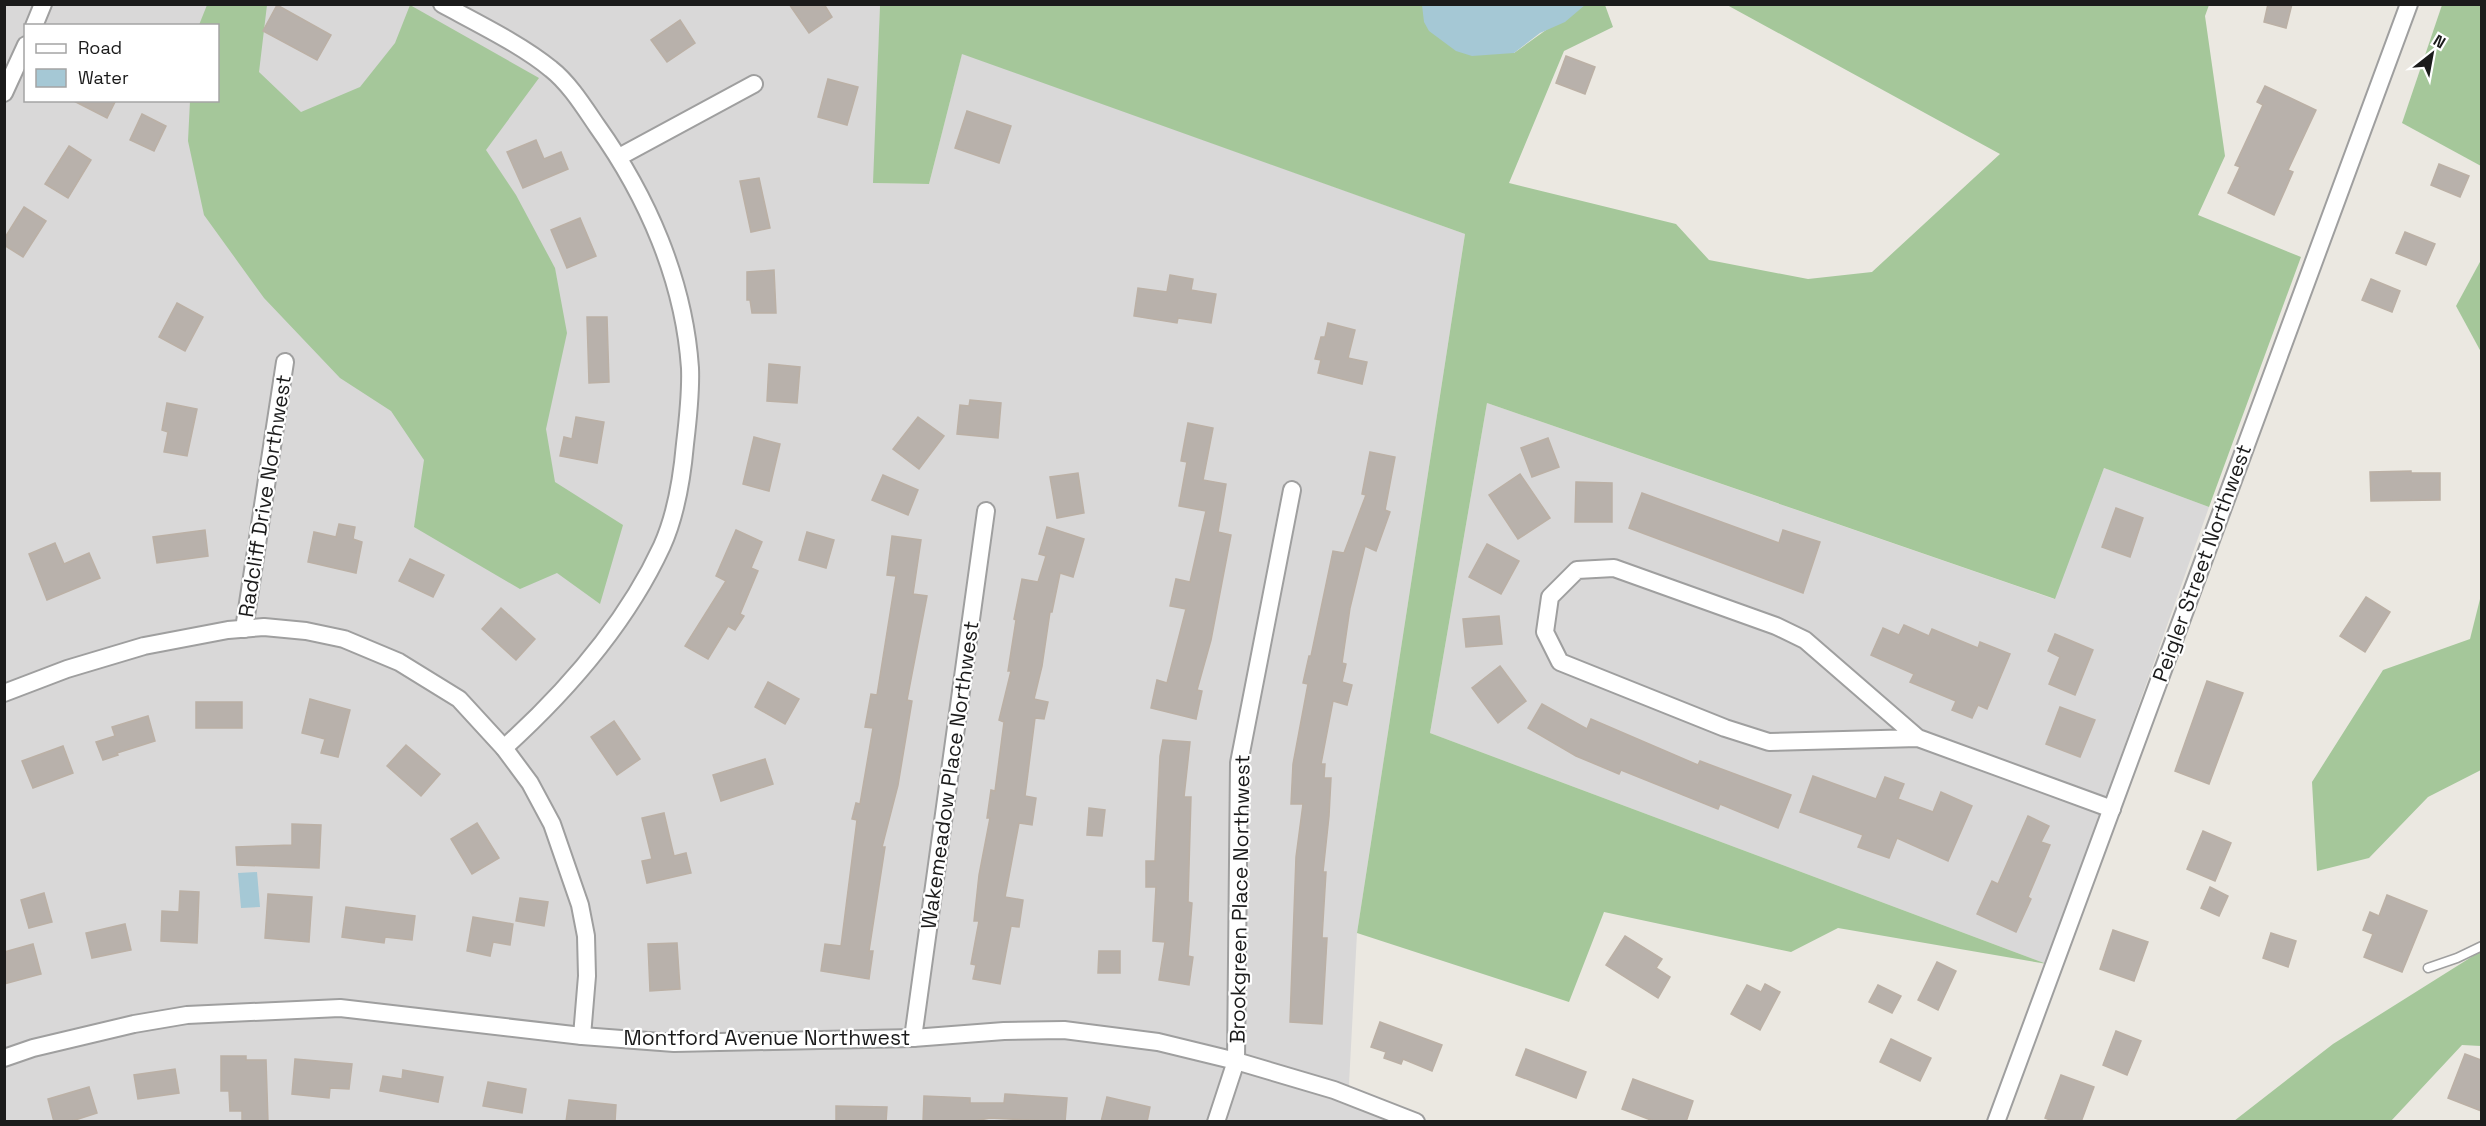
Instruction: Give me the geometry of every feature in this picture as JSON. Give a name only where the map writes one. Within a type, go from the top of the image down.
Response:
[{"type":"street","points":[[35,24],[43,4]]},
{"type":"street","points":[[442,4],[553,70],[585,109],[619,157],[651,219],[678,291],[686,327],[690,399],[683,469],[663,544],[625,614],[576,675],[537,718],[504,748]]},
{"type":"street","name":"Peigler Street Northwest","points":[[1996,1122],[2409,4]]},
{"type":"street","points":[[4,93],[24,49]]},
{"type":"street","points":[[619,157],[754,84]]},
{"type":"street","name":"Radcliff Drive Northwest","points":[[244,629],[285,363]]},
{"type":"street","name":"Brookgreen Place Northwest","points":[[1216,1122],[1236,1061],[1239,763],[1292,490]]},
{"type":"street","name":"Wakemeadow Place Northwest","points":[[913,1038],[986,511]]},
{"type":"street","points":[[1918,738],[1769,742],[1725,728],[1560,662],[1545,632],[1550,597],[1577,570],[1614,568],[1776,626],[1805,640],[1918,738],[2112,809]]},
{"type":"street","points":[[4,693],[67,669],[144,646],[264,627],[306,631],[344,639],[399,662],[459,699],[504,748],[530,783],[552,824],[580,905],[586,936],[587,976],[582,1036]]},
{"type":"street","name":"Montford Avenue Northwest","points":[[4,1058],[33,1048],[134,1024],[187,1015],[340,1008],[582,1036],[674,1042],[913,1038],[1004,1031],[1064,1030],[1158,1042],[1236,1061],[1334,1090],[1416,1122]]},
{"type":"lane","points":[[2428,968],[2457,958],[2481,946]]},
{"type":"shaded area","points":[[5,5],[880,5],[874,183],[929,184],[962,53],[1465,234],[1357,933],[1348,1103],[1395,1121],[5,1122]]},
{"type":"shaded area","points":[[1487,403],[2054,599],[2104,468],[2209,507],[2047,964],[1430,733]]},
{"type":"green space","points":[[207,5],[267,5],[259,72],[301,112],[360,87],[395,43],[410,5],[539,78],[486,150],[516,195],[555,268],[567,333],[546,429],[555,482],[623,525],[600,604],[557,573],[520,589],[414,527],[424,460],[391,411],[340,378],[264,298],[204,215],[188,141],[190,102],[219,102],[219,24],[199,24]]},
{"type":"green space","points":[[880,5],[1427,5],[1514,53],[1581,5],[1605,5],[1613,27],[1564,51],[1509,183],[1676,224],[1709,260],[1808,279],[1872,272],[2000,154],[1727,5],[2209,5],[2205,16],[2225,156],[2198,215],[2301,257],[2209,507],[2104,468],[2055,599],[1487,403],[1430,733],[2047,964],[1838,928],[1791,952],[1604,912],[1569,1002],[1357,933],[1465,234],[962,54],[929,184],[873,183]]},
{"type":"green space","points":[[2442,5],[2481,5],[2481,166],[2402,123]]},
{"type":"green space","points":[[2481,260],[2481,352],[2456,306]]},
{"type":"green space","points":[[2481,595],[2481,770],[2428,797],[2369,858],[2317,871],[2312,782],[2383,670],[2470,639]]},
{"type":"green space","points":[[2481,951],[2481,1046],[2462,1045],[2391,1121],[2234,1121],[2333,1044]]},
{"type":"water","points":[[1422,4],[1585,5],[1565,22],[1540,33],[1514,53],[1472,56],[1456,51],[1429,31],[1424,22]]},
{"type":"water","points":[[257,872],[260,907],[241,908],[238,873]]},
{"type":"building","points":[[789,4],[824,4],[832,17],[809,33]]},
{"type":"building","points":[[2268,4],[2292,4],[2286,28],[2264,22]]},
{"type":"building","points":[[277,5],[331,35],[317,60],[263,31]]},
{"type":"building","points":[[680,20],[695,43],[667,62],[651,40]]},
{"type":"building","points":[[1566,56],[1595,67],[1585,94],[1556,83]]},
{"type":"building","points":[[828,79],[858,87],[847,125],[818,117]]},
{"type":"building","points":[[2265,86],[2316,110],[2288,170],[2293,172],[2274,215],[2228,193],[2240,167],[2235,165],[2263,105],[2257,102]]},
{"type":"building","points":[[76,102],[115,102],[107,118]]},
{"type":"building","points":[[967,111],[1011,126],[999,163],[955,148]]},
{"type":"building","points":[[142,114],[166,126],[154,151],[130,140]]},
{"type":"building","points":[[536,140],[544,159],[561,152],[568,169],[523,188],[507,152]]},
{"type":"building","points":[[69,146],[91,160],[68,198],[45,184]]},
{"type":"building","points":[[2439,164],[2469,176],[2460,197],[2431,185]]},
{"type":"building","points":[[759,178],[770,228],[751,232],[740,181]]},
{"type":"building","points":[[24,207],[46,221],[23,257],[4,245],[4,239]]},
{"type":"building","points":[[580,218],[596,256],[567,268],[551,230]]},
{"type":"building","points":[[2405,232],[2435,244],[2426,265],[2396,253]]},
{"type":"building","points":[[774,270],[776,313],[752,313],[750,300],[747,300],[747,272]]},
{"type":"building","points":[[1170,275],[1193,279],[1191,290],[1216,294],[1211,323],[1178,318],[1177,323],[1134,316],[1138,288],[1167,292]]},
{"type":"building","points":[[2371,279],[2400,291],[2392,312],[2362,300]]},
{"type":"building","points":[[177,303],[203,317],[185,351],[159,337]]},
{"type":"building","points":[[587,317],[607,317],[609,382],[589,383]]},
{"type":"building","points":[[1328,323],[1355,330],[1348,358],[1367,362],[1362,384],[1318,373],[1321,360],[1315,359],[1321,337],[1325,337]]},
{"type":"building","points":[[769,364],[800,367],[797,403],[767,401]]},
{"type":"building","points":[[970,400],[1001,403],[998,438],[957,434],[960,405],[969,406]]},
{"type":"building","points":[[167,403],[197,409],[187,456],[164,452],[168,432],[162,430]]},
{"type":"building","points":[[576,417],[604,422],[597,463],[560,456],[564,437],[572,439]]},
{"type":"building","points":[[918,417],[944,436],[919,469],[893,449]]},
{"type":"building","points":[[1188,423],[1213,428],[1203,480],[1226,484],[1218,532],[1231,535],[1211,640],[1197,690],[1202,691],[1196,719],[1151,708],[1157,680],[1167,683],[1186,609],[1170,606],[1176,579],[1190,582],[1206,511],[1179,506],[1187,462],[1181,461]]},
{"type":"building","points":[[754,437],[780,444],[769,491],[743,484]]},
{"type":"building","points":[[1548,438],[1559,467],[1532,477],[1521,448]]},
{"type":"building","points":[[1370,452],[1395,457],[1385,510],[1390,512],[1376,551],[1365,546],[1350,608],[1342,663],[1346,664],[1342,682],[1352,685],[1347,705],[1333,701],[1321,764],[1325,764],[1324,778],[1331,778],[1323,872],[1326,872],[1322,938],[1327,938],[1322,1024],[1290,1022],[1296,857],[1303,804],[1291,804],[1293,764],[1308,684],[1303,683],[1309,656],[1311,656],[1333,551],[1344,553],[1366,495],[1362,494]]},
{"type":"building","points":[[2411,471],[2411,473],[2440,473],[2440,500],[2371,501],[2370,472]]},
{"type":"building","points":[[1078,473],[1084,513],[1057,518],[1050,477]]},
{"type":"building","points":[[1520,474],[1550,518],[1518,539],[1489,495]]},
{"type":"building","points":[[883,475],[918,490],[908,515],[872,500]]},
{"type":"building","points":[[1576,482],[1612,483],[1612,522],[1575,522]]},
{"type":"building","points":[[1642,493],[1779,543],[1783,530],[1820,542],[1803,593],[1629,528]]},
{"type":"building","points":[[2116,508],[2143,518],[2130,557],[2102,547]]},
{"type":"building","points":[[339,524],[355,527],[353,539],[362,542],[356,573],[308,562],[314,532],[336,537]]},
{"type":"building","points":[[1047,527],[1084,539],[1073,577],[1060,573],[1052,612],[1050,612],[1042,666],[1034,699],[1048,702],[1044,719],[1035,718],[1025,796],[1036,798],[1032,825],[1019,823],[1005,897],[1023,900],[1019,927],[1011,926],[1000,984],[973,979],[976,965],[971,964],[979,921],[974,921],[979,875],[990,818],[987,818],[991,790],[995,791],[1004,722],[999,720],[1011,671],[1008,671],[1016,620],[1014,619],[1022,579],[1038,582],[1046,556],[1039,554]]},
{"type":"building","points":[[205,530],[208,556],[157,563],[153,537]]},
{"type":"building","points":[[736,530],[762,542],[751,568],[758,571],[740,614],[744,616],[735,630],[728,626],[708,659],[685,646],[726,581],[716,576]]},
{"type":"building","points":[[807,532],[834,540],[826,568],[799,560]]},
{"type":"building","points":[[892,536],[921,540],[913,594],[927,596],[907,700],[912,701],[898,785],[882,847],[885,847],[869,951],[873,951],[869,979],[821,971],[825,944],[841,946],[857,820],[852,819],[856,803],[860,804],[873,728],[865,727],[871,694],[877,695],[896,576],[887,575]]},
{"type":"building","points":[[55,543],[64,564],[89,553],[100,578],[47,600],[29,554]]},
{"type":"building","points":[[1487,544],[1519,561],[1501,594],[1469,577]]},
{"type":"building","points":[[410,559],[444,575],[433,597],[399,581]]},
{"type":"building","points":[[2366,597],[2390,612],[2365,652],[2340,636]]},
{"type":"building","points":[[501,608],[535,639],[516,660],[482,629]]},
{"type":"building","points":[[1499,616],[1502,644],[1466,647],[1463,619]]},
{"type":"building","points":[[1904,625],[1929,636],[1932,629],[1978,648],[1980,642],[2010,654],[1987,709],[1978,705],[1972,718],[1952,710],[1956,701],[1910,682],[1914,674],[1871,655],[1883,628],[1899,635]]},
{"type":"building","points":[[2055,634],[2093,650],[2075,695],[2049,684],[2060,657],[2048,651]]},
{"type":"building","points":[[1500,666],[1526,701],[1498,723],[1472,688]]},
{"type":"building","points":[[2207,681],[2243,693],[2209,784],[2175,771]]},
{"type":"building","points":[[768,682],[799,699],[785,724],[755,707]]},
{"type":"building","points":[[310,699],[350,710],[338,757],[321,753],[325,739],[302,733]]},
{"type":"building","points":[[196,702],[242,702],[242,728],[196,728]]},
{"type":"building","points":[[1542,704],[1587,729],[1591,719],[1698,765],[1700,761],[1791,795],[1778,828],[1720,804],[1718,809],[1621,770],[1619,774],[1576,756],[1528,728]]},
{"type":"building","points":[[2060,707],[2095,720],[2080,757],[2046,744]]},
{"type":"building","points":[[148,716],[155,741],[103,760],[96,742],[115,736],[112,727]]},
{"type":"building","points":[[614,721],[640,759],[617,775],[591,737]]},
{"type":"building","points":[[1163,740],[1190,742],[1184,797],[1191,797],[1188,902],[1192,903],[1188,956],[1193,957],[1189,985],[1159,980],[1165,942],[1153,941],[1156,887],[1146,887],[1146,861],[1155,861],[1160,756]]},
{"type":"building","points":[[406,745],[440,774],[421,796],[387,766]]},
{"type":"building","points":[[63,746],[73,773],[33,788],[22,761]]},
{"type":"building","points":[[765,759],[773,784],[721,801],[713,775]]},
{"type":"building","points":[[1813,776],[1876,799],[1885,777],[1904,784],[1898,799],[1933,812],[1941,792],[1972,806],[1948,861],[1897,838],[1889,858],[1858,847],[1863,835],[1800,812]]},
{"type":"building","points":[[1089,808],[1105,810],[1102,836],[1087,835]]},
{"type":"building","points":[[664,813],[674,856],[686,853],[691,873],[647,883],[642,861],[652,859],[642,818]]},
{"type":"building","points":[[2028,816],[2049,826],[2041,842],[2050,845],[2028,897],[2031,899],[2016,932],[1977,914],[1992,881],[1998,884]]},
{"type":"building","points":[[477,823],[499,858],[472,874],[451,839]]},
{"type":"building","points":[[292,824],[321,825],[319,868],[237,865],[236,847],[292,845]]},
{"type":"building","points":[[2203,831],[2231,843],[2215,881],[2187,869]]},
{"type":"building","points":[[2210,887],[2228,896],[2219,916],[2201,908]]},
{"type":"building","points":[[180,891],[199,892],[197,943],[161,941],[162,911],[179,912]]},
{"type":"building","points":[[44,893],[52,922],[29,928],[21,900]]},
{"type":"building","points":[[268,894],[312,897],[309,942],[265,938]]},
{"type":"building","points":[[2387,895],[2427,911],[2402,972],[2364,957],[2373,934],[2363,930],[2370,912],[2379,916]]},
{"type":"building","points":[[520,898],[548,902],[544,926],[516,921]]},
{"type":"building","points":[[346,907],[415,916],[412,940],[385,937],[384,943],[342,937]]},
{"type":"building","points":[[473,917],[513,924],[510,945],[493,942],[490,956],[467,951]]},
{"type":"building","points":[[125,924],[131,950],[92,958],[86,933]]},
{"type":"building","points":[[2113,930],[2148,942],[2134,981],[2100,969]]},
{"type":"building","points":[[2271,933],[2296,941],[2288,967],[2263,958]]},
{"type":"building","points":[[1625,936],[1662,959],[1656,968],[1670,977],[1658,998],[1606,965]]},
{"type":"building","points":[[677,943],[680,989],[650,991],[648,944]]},
{"type":"building","points":[[33,944],[41,974],[4,984],[4,952]]},
{"type":"building","points":[[1099,951],[1120,951],[1120,973],[1098,973]]},
{"type":"building","points":[[1937,962],[1956,971],[1938,1010],[1918,1000]]},
{"type":"building","points":[[1765,984],[1780,992],[1760,1030],[1731,1014],[1747,985],[1761,992]]},
{"type":"building","points":[[1878,985],[1901,996],[1892,1013],[1869,1002]]},
{"type":"building","points":[[1380,1022],[1442,1045],[1432,1071],[1403,1059],[1401,1064],[1384,1058],[1386,1052],[1371,1047]]},
{"type":"building","points":[[2116,1031],[2141,1041],[2127,1075],[2103,1065]]},
{"type":"building","points":[[1891,1039],[1931,1058],[1920,1081],[1880,1062]]},
{"type":"building","points":[[1526,1049],[1586,1072],[1576,1098],[1516,1075]]},
{"type":"building","points":[[2465,1054],[2481,1060],[2481,1111],[2448,1098]]},
{"type":"building","points":[[221,1056],[246,1056],[246,1060],[266,1060],[268,1122],[242,1122],[242,1111],[230,1111],[229,1091],[221,1091]]},
{"type":"building","points":[[295,1059],[352,1064],[349,1089],[330,1088],[329,1098],[292,1094]]},
{"type":"building","points":[[175,1069],[179,1093],[138,1099],[134,1075]]},
{"type":"building","points":[[403,1070],[443,1077],[438,1102],[380,1091],[383,1076],[402,1079]]},
{"type":"building","points":[[2061,1075],[2094,1087],[2081,1122],[2055,1122],[2045,1118]]},
{"type":"building","points":[[1633,1079],[1693,1101],[1686,1122],[1656,1122],[1622,1109]]},
{"type":"building","points":[[488,1082],[526,1089],[522,1113],[483,1106]]},
{"type":"building","points":[[89,1087],[97,1113],[69,1122],[54,1122],[48,1099]]},
{"type":"building","points":[[1005,1094],[1067,1098],[1065,1122],[990,1118],[970,1122],[923,1122],[924,1096],[970,1098],[970,1103],[1004,1103]]},
{"type":"building","points":[[1107,1097],[1150,1107],[1147,1122],[1101,1122]]},
{"type":"building","points":[[569,1100],[616,1105],[615,1122],[566,1122]]},
{"type":"building","points":[[836,1106],[887,1107],[886,1122],[836,1122]]}]
